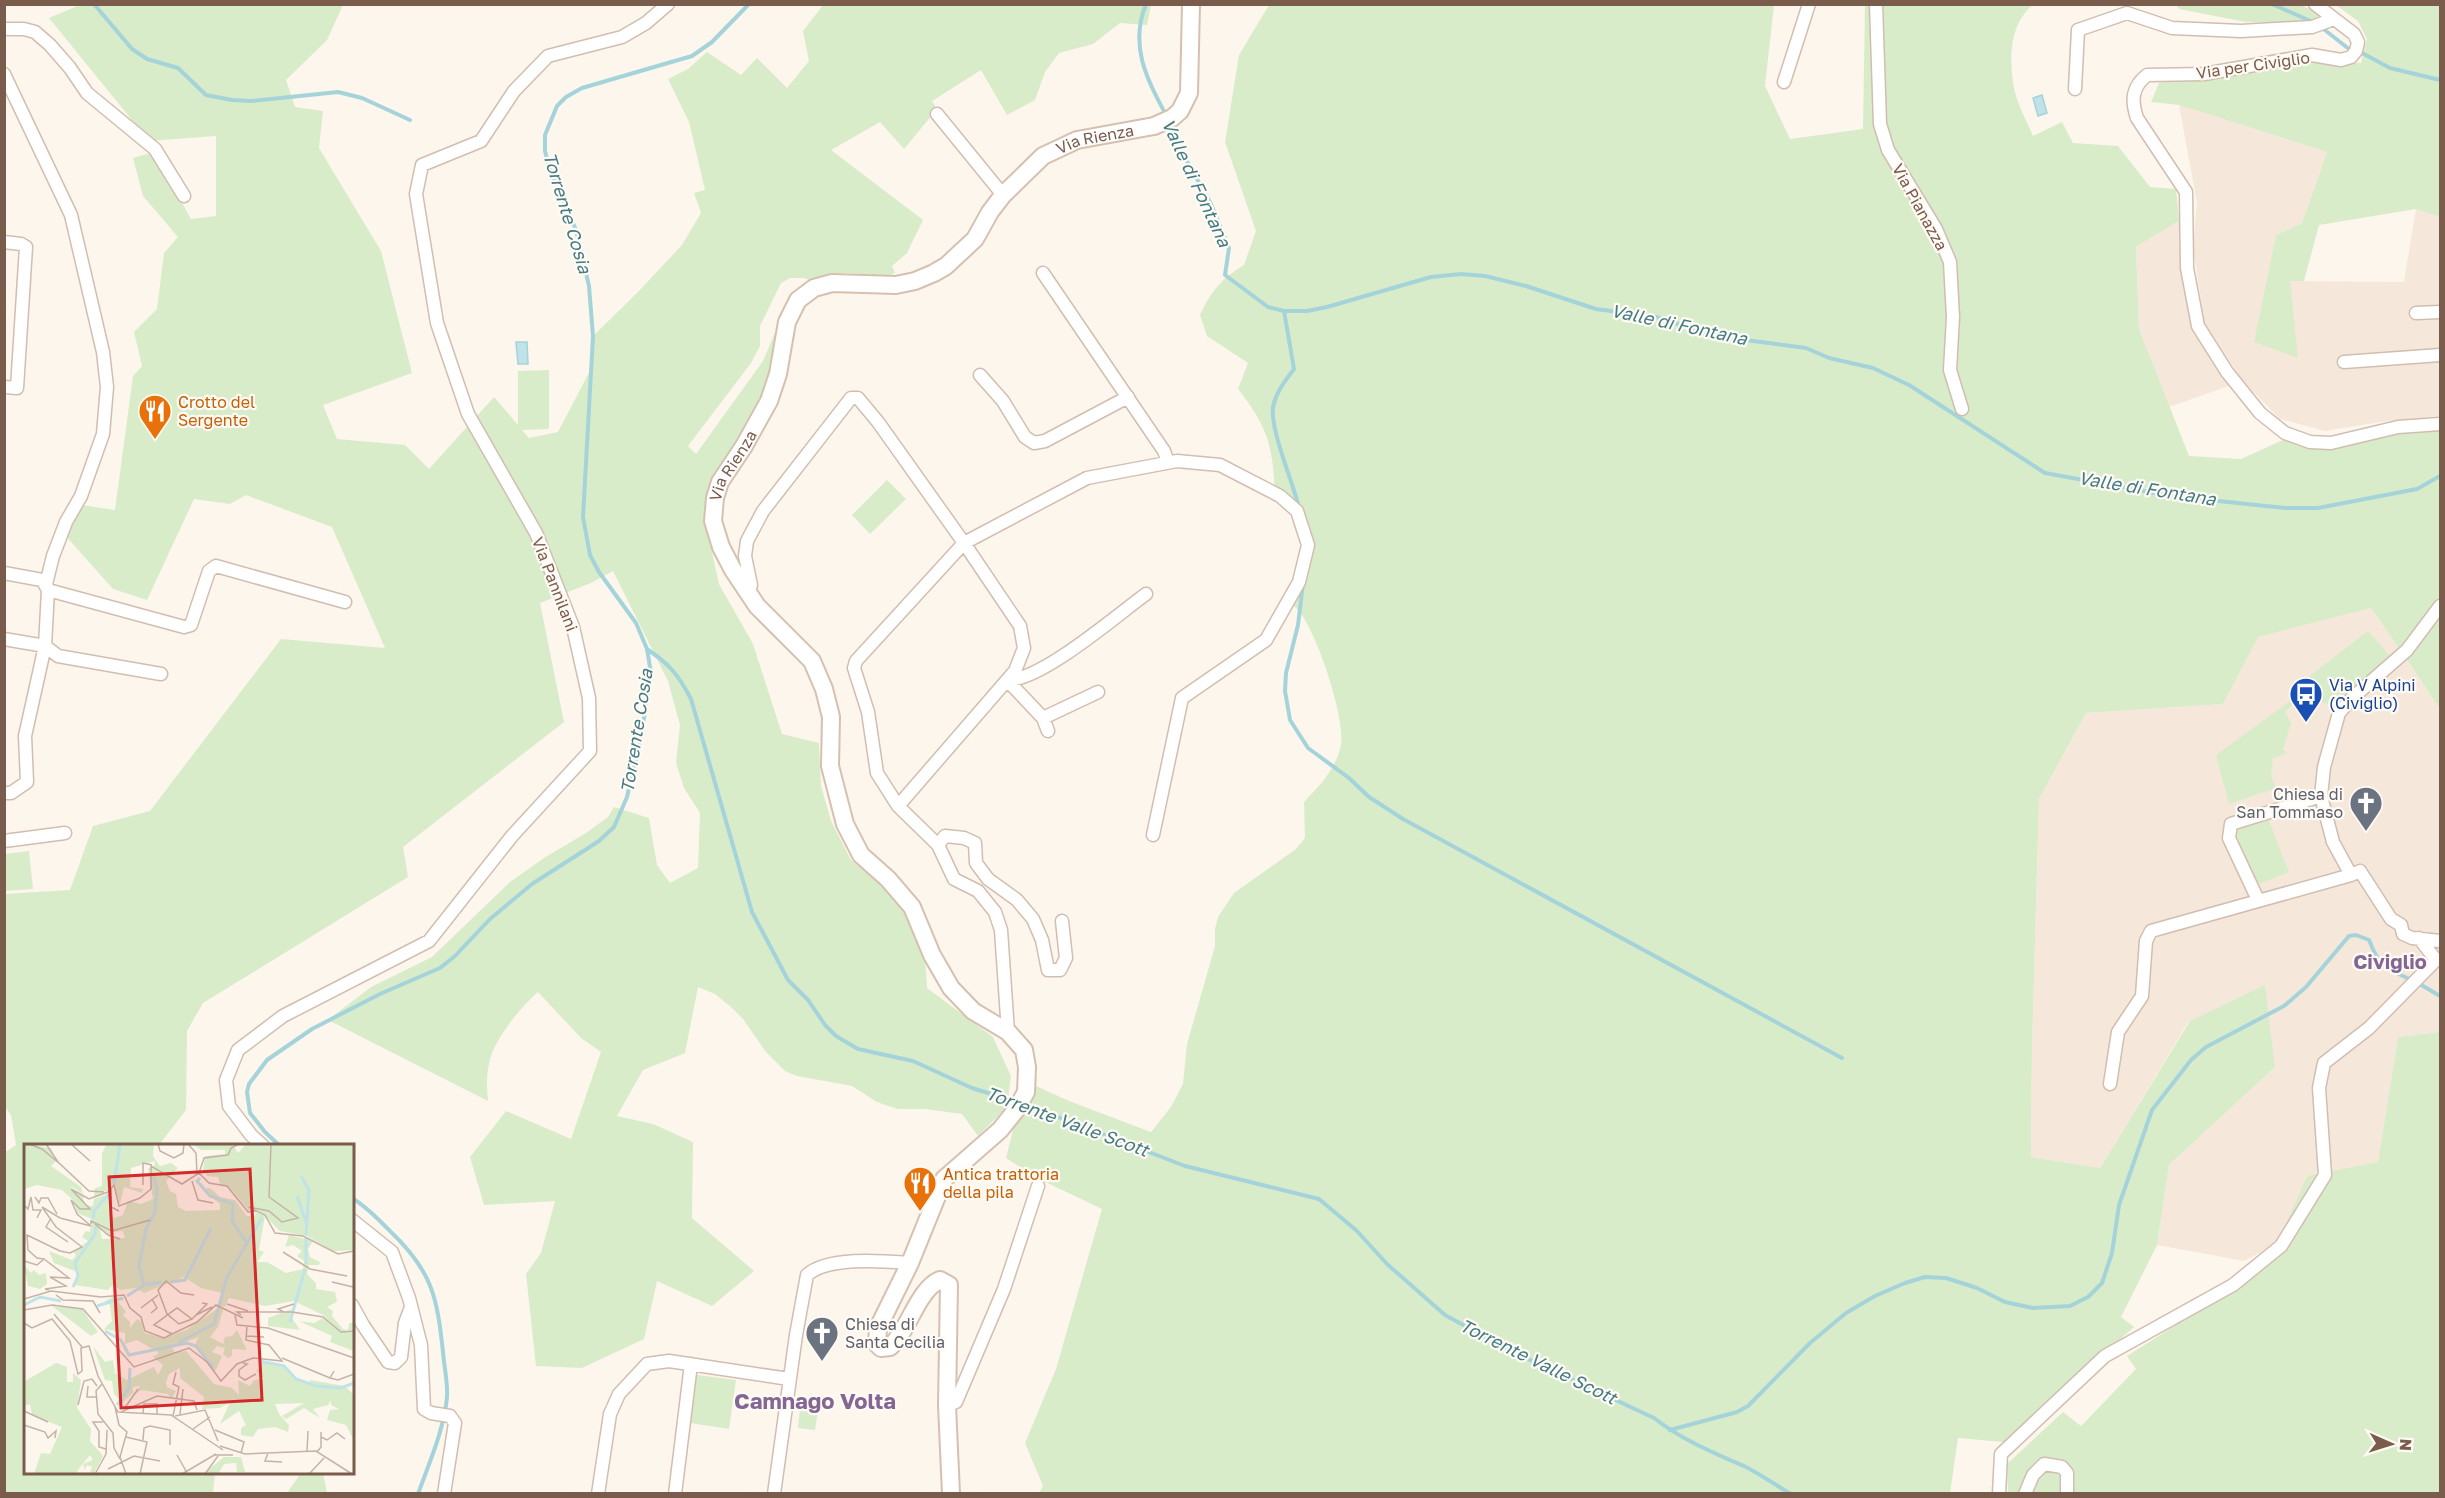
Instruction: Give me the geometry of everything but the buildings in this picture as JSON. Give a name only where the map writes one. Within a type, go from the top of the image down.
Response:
[{"type":"street","name":"Via Pannilani","points":[[261,1144],[229,1106],[226,1080],[238,1050],[283,1016],[429,941],[512,836],[590,751],[589,698],[573,627],[536,533],[468,414],[437,323],[416,194],[422,165],[482,141],[514,91],[548,56],[622,37],[646,23],[668,4]]},
{"type":"street","name":"Via Rienza","points":[[910,1263],[944,1179],[1000,1130],[1016,1110],[1026,1092],[1027,1067],[1024,1050],[1008,1032],[973,1011],[951,988],[932,955],[912,907],[888,879],[861,855],[845,824],[830,766],[831,717],[820,680],[812,661],[747,595],[720,547],[713,520],[714,498],[720,482],[744,446],[769,401],[778,374],[787,322],[798,300],[814,288],[832,283],[896,285],[915,281],[934,273],[946,266],[975,239],[990,212],[1003,195],[1034,163],[1077,140],[1154,126],[1172,118],[1185,103],[1190,81],[1191,4]]},
{"type":"street","points":[[1784,82],[1809,4]]},
{"type":"street","name":"Via Pianazza","points":[[1876,4],[1880,124],[1888,150],[1936,229],[1950,262],[1953,316],[1950,370],[1962,409]]},
{"type":"street","name":"Via per Civiglio","points":[[2315,4],[2354,34],[2358,42],[2356,51],[2351,57],[2341,60],[2312,56],[2204,74],[2147,75],[2137,83],[2133,95],[2133,107],[2137,118],[2186,192],[2187,268],[2198,326],[2227,372],[2260,413],[2285,433],[2310,442],[2331,443],[2398,427],[2440,424]]},
{"type":"street","points":[[2075,89],[2078,30],[2127,13],[2172,28],[2241,32],[2312,27],[2334,19]]},
{"type":"street","points":[[4,29],[24,29],[35,32],[50,45],[87,93],[155,149],[184,196]]},
{"type":"street","points":[[4,74],[71,215],[103,352],[107,387],[103,434],[81,496],[66,522],[53,556],[46,584],[48,590],[45,646],[25,736],[27,782],[11,793],[4,793]]},
{"type":"street","points":[[937,114],[1003,195]]},
{"type":"street","points":[[4,242],[21,243],[26,248],[17,388],[4,387]]},
{"type":"street","points":[[1043,273],[1164,451],[1168,462]]},
{"type":"street","points":[[2416,313],[2440,312]]},
{"type":"street","points":[[2344,362],[2440,355]]},
{"type":"street","points":[[980,375],[1003,401],[1025,437],[1034,443],[1045,441],[1128,397]]},
{"type":"street","points":[[747,595],[752,585],[745,556],[747,541],[763,511],[851,398],[858,398],[878,422],[964,543],[1020,626],[1024,648],[1015,671],[898,806]]},
{"type":"street","points":[[1008,1032],[1001,930],[995,912],[978,891],[954,879],[938,845],[898,806],[877,773],[868,712],[854,668],[855,662],[964,543],[1087,477],[1178,460],[1220,465],[1280,496],[1297,511],[1308,546],[1299,582],[1266,640],[1182,698],[1153,835]]},
{"type":"street","points":[[4,573],[42,580],[48,590],[184,627],[191,625],[209,572],[216,566],[345,602]]},
{"type":"street","points":[[1007,680],[1016,680],[1044,669],[1146,594]]},
{"type":"street","points":[[2351,875],[2333,842],[2321,796],[2324,767],[2338,713],[2407,650],[2440,606]]},
{"type":"street","points":[[4,639],[45,646],[58,656],[161,674]]},
{"type":"street","points":[[1007,680],[1043,718],[1048,731]]},
{"type":"street","points":[[1043,718],[1098,692]]},
{"type":"street","points":[[2258,900],[2229,838],[2231,824],[2321,796]]},
{"type":"street","points":[[4,840],[65,833]]},
{"type":"street","points":[[938,845],[945,836],[964,838],[975,843],[976,863],[988,879],[1017,900],[1033,919],[1042,940],[1048,970],[1060,970],[1066,958],[1062,921]]},
{"type":"street","points":[[2110,1084],[2118,1032],[2142,996],[2145,941],[2151,930],[2360,871],[2391,919],[2401,925],[2403,934],[2412,938],[2440,940]]},
{"type":"street","points":[[1999,1494],[2001,1454],[2105,1356],[2233,1285],[2281,1246],[2325,1175],[2319,1088],[2324,1063],[2369,1028],[2438,960],[2419,938]]},
{"type":"street","points":[[947,1405],[956,1402],[1004,1289],[1038,1186]]},
{"type":"street","points":[[354,1222],[392,1252],[421,1345],[424,1409],[430,1413],[450,1416],[455,1423],[444,1494]]},
{"type":"street","points":[[774,1494],[804,1283],[811,1271],[859,1260],[910,1263],[878,1328],[877,1344],[881,1348],[890,1347],[894,1343],[929,1287],[940,1280],[945,1281],[950,1290],[947,1323],[947,1405],[951,1494]]},
{"type":"street","points":[[354,1308],[380,1352],[388,1362],[395,1363],[401,1357],[405,1323],[411,1307]]},
{"type":"street","points":[[598,1494],[610,1414],[619,1394],[647,1364],[669,1361],[789,1379]]},
{"type":"street","points":[[675,1494],[692,1364]]},
{"type":"street","points":[[2025,1494],[2033,1475],[2044,1464],[2062,1467],[2067,1473],[2067,1494]]},
{"type":"shaded area","points":[[2179,105],[2327,152],[2302,223],[2276,235],[2255,342],[2290,281],[2404,282],[2416,209],[2440,217],[2440,417],[2387,421],[2325,431],[2280,419],[2242,380],[2205,324],[2193,248],[2197,203]]},
{"type":"shaded area","points":[[2179,221],[2187,302],[2198,333],[2229,386],[2169,407],[2139,329],[2136,247]]},
{"type":"shaded area","points":[[2371,608],[2440,709],[2440,1032],[2398,1037],[2378,1162],[2307,1177],[2277,1244],[2244,1261],[2157,1245],[2169,1165],[2275,1067],[2189,1021],[2100,1168],[2031,1157],[2039,799],[2086,713],[2223,704],[2257,637]]},
{"type":"green space","points":[[82,4],[343,5],[327,40],[286,80],[295,107],[323,111],[319,148],[381,251],[412,373],[323,405],[337,439],[405,445],[429,469],[494,397],[518,425],[518,371],[549,370],[549,429],[522,430],[529,438],[558,432],[593,365],[593,336],[682,245],[701,213],[694,193],[705,190],[689,122],[668,79],[688,69],[707,52],[741,75],[757,58],[787,88],[809,61],[803,31],[823,5],[1151,5],[1147,25],[1120,23],[1093,44],[1059,53],[1045,72],[1035,100],[1007,115],[981,70],[932,101],[937,109],[904,149],[880,122],[831,150],[923,220],[907,253],[892,266],[895,273],[889,276],[844,273],[816,277],[813,281],[804,278],[790,278],[781,283],[760,326],[760,346],[751,363],[688,446],[696,454],[763,361],[782,316],[771,372],[748,426],[707,491],[706,524],[719,584],[753,644],[782,734],[819,743],[821,786],[831,821],[851,860],[893,895],[907,915],[925,958],[927,988],[993,1037],[1011,1076],[1007,1107],[978,1136],[962,1114],[925,1109],[897,1109],[877,1102],[852,1086],[797,1076],[785,1071],[766,1052],[743,1019],[730,1006],[715,994],[698,987],[685,1053],[643,1070],[617,1116],[653,1124],[693,1142],[692,1218],[754,1271],[712,1306],[657,1281],[644,1339],[582,1368],[536,1366],[526,1274],[541,1253],[555,1201],[484,1205],[470,1157],[506,1111],[571,1139],[601,1052],[581,1038],[538,992],[516,1015],[496,1045],[488,1069],[488,1101],[328,1020],[371,987],[432,957],[510,882],[586,833],[608,817],[614,807],[649,818],[657,865],[670,883],[698,868],[700,813],[684,788],[676,763],[680,725],[668,681],[613,571],[591,583],[540,603],[564,722],[403,847],[408,877],[203,1003],[187,1031],[186,1110],[160,1144],[24,1144],[24,1474],[215,1474],[213,1493],[5,1493],[4,1153],[16,1145],[11,1115],[4,1106],[4,894],[70,890],[93,826],[150,811],[281,639],[385,648],[332,527],[246,495],[230,504],[194,499],[147,600],[113,589],[64,534],[82,505],[115,510],[133,376],[142,366],[134,332],[157,309],[164,253],[178,237],[143,196],[133,158],[154,152],[191,219],[216,216],[216,136],[149,141],[49,18]]},
{"type":"green space","points":[[1269,5],[1774,5],[1765,86],[1790,139],[1863,129],[1865,5],[2033,5],[2019,22],[2015,32],[2011,66],[2015,94],[2033,136],[2062,122],[2073,143],[2118,146],[2150,187],[2176,189],[2179,221],[2136,247],[2139,329],[2189,456],[2241,459],[2283,440],[2310,448],[2399,431],[2440,429],[2440,601],[2400,650],[2371,608],[2258,637],[2223,704],[2086,713],[2039,799],[2031,1157],[2100,1168],[2190,1021],[2265,985],[2275,1067],[2169,1165],[2157,1245],[2121,1317],[2134,1327],[2003,1442],[1958,1438],[1950,1493],[1039,1493],[1043,1486],[1025,1443],[1056,1369],[1102,1209],[1037,1178],[1006,1158],[1016,1118],[1036,1086],[1151,1132],[1171,1107],[1183,1084],[1187,1044],[1215,946],[1218,917],[1234,893],[1296,849],[1305,838],[1304,802],[1331,769],[1341,745],[1339,715],[1320,651],[1303,617],[1295,607],[1283,601],[1300,567],[1303,540],[1293,514],[1275,496],[1271,451],[1263,427],[1238,389],[1248,363],[1207,336],[1200,315],[1218,286],[1244,265],[1256,231],[1225,142],[1239,55]]},
{"type":"green space","points":[[2176,5],[2301,5],[2322,15],[2302,23],[2246,22],[2179,9]]},
{"type":"green space","points":[[2336,5],[2440,5],[2440,217],[2416,209],[2319,225],[2304,281],[2290,281],[2298,358],[2254,342],[2276,235],[2302,223],[2327,152],[2179,105],[2151,102],[2159,83],[2169,78],[2317,60],[2361,63],[2367,39],[2358,21]]},
{"type":"green space","points":[[887,480],[906,499],[870,534],[852,515]]},
{"type":"green space","points":[[2440,612],[2440,709],[2405,657]]},
{"type":"green space","points":[[2368,631],[2391,657],[2330,706],[2313,695],[2308,688],[2307,678]]},
{"type":"green space","points":[[2297,696],[2300,697],[2285,712],[2291,723],[2283,749],[2287,753],[2273,758],[2271,776],[2276,788],[2229,804],[2216,755]]},
{"type":"green space","points":[[2268,818],[2289,872],[2256,885],[2235,831]]},
{"type":"green space","points":[[29,851],[33,889],[5,891],[5,854]]},
{"type":"green space","points":[[2440,1032],[2440,1493],[2008,1493],[2007,1464],[2063,1412],[2081,1426],[2136,1369],[2127,1356],[2258,1273],[2277,1244],[2307,1176],[2378,1162],[2398,1037]]},
{"type":"green space","points":[[697,1375],[736,1380],[729,1429],[690,1423]]},
{"type":"green space","points":[[801,1400],[819,1404],[815,1430],[798,1428]]},
{"type":"green space","points":[[300,1474],[323,1474],[327,1493],[287,1493]]},
{"type":"water","points":[[2042,95],[2047,113],[2038,116],[2033,98]]},
{"type":"water","points":[[516,342],[527,342],[528,364],[518,364]]},
{"type":"waterway","points":[[94,4],[132,49],[147,59],[178,68],[206,95],[251,101],[338,92],[362,98],[410,120]]},
{"type":"waterway","name":"Torrente Cosia","points":[[278,1144],[250,1113],[247,1092],[249,1084],[267,1060],[312,1029],[380,994],[440,968],[455,956],[490,919],[532,884],[599,841],[614,827],[627,797],[641,737],[651,673],[647,649],[636,623],[599,572],[590,555],[583,517],[593,336],[589,286],[576,230],[550,170],[545,151],[545,135],[557,106],[566,97],[582,88],[692,56],[712,42],[749,4]]},
{"type":"waterway","name":"Valle di Fontana","points":[[1146,4],[1139,34],[1142,62],[1166,115]]},
{"type":"waterway","points":[[2272,4],[2315,23]]},
{"type":"waterway","points":[[2321,27],[2349,49]]},
{"type":"waterway","points":[[2362,53],[2390,68],[2440,80]]},
{"type":"waterway","name":"Valle di Fontana","points":[[1171,124],[1180,141],[1184,156],[1211,204],[1229,248],[1225,275],[1268,307],[1284,311],[1307,311],[1431,277],[1461,274],[1485,276],[1526,286],[1596,309],[1656,317],[1715,336],[1806,348],[1829,358],[1873,368],[1909,385],[2045,473],[2171,496],[2285,508],[2318,508],[2417,489],[2440,476]]},
{"type":"waterway","points":[[1284,311],[1294,369],[1276,396],[1273,417],[1278,442],[1299,508]]},
{"type":"waterway","points":[[1303,583],[1298,625],[1286,673],[1285,691],[1290,720],[1308,748],[1349,778],[1369,797],[1403,819],[1842,1058]]},
{"type":"waterway","name":"Torrente Valle Scott","points":[[647,649],[672,670],[691,699],[752,912],[788,980],[808,1000],[825,1025],[836,1036],[858,1049],[913,1061],[972,1088],[1017,1102]]},
{"type":"waterway","points":[[1670,1430],[1737,1412],[1748,1406],[1810,1343],[1846,1313],[1875,1296],[1905,1283],[1925,1277],[1946,1278],[1977,1288],[2005,1302],[2033,1308],[2070,1306],[2088,1297],[2102,1283],[2112,1253],[2119,1205],[2152,1110],[2191,1060],[2206,1047],[2284,1006],[2306,987],[2349,936],[2356,935],[2369,940],[2384,966],[2411,980]]},
{"type":"waterway","points":[[2418,983],[2440,996]]},
{"type":"waterway","name":"Torrente Valle Scott","points":[[1024,1104],[1185,1166],[1319,1199],[1357,1231],[1387,1264],[1445,1315],[1507,1349],[1654,1418],[1687,1439],[1746,1467],[1791,1494]]},
{"type":"waterway","name":"Torrente Cosia","points":[[354,1199],[363,1205],[404,1245],[424,1272],[435,1300],[441,1332],[447,1397],[439,1434],[418,1494]]},
{"type":"place","name":"Crotto del Sergente","points":[[155,440]]},
{"type":"place","name":"Via V Alpini (Civiglio)","points":[[2306,723]]},
{"type":"place","name":"Chiesa di San Tommaso","points":[[2366,832]]},
{"type":"place","name":"Antica trattoria della pila","points":[[920,1212]]},
{"type":"place","name":"Chiesa di Santa Cecilia","points":[[822,1362]]},
{"type":"district","name":"Civiglio","points":[[2390,962]]},
{"type":"district","name":"Camnago Volta","points":[[815,1401]]}]
